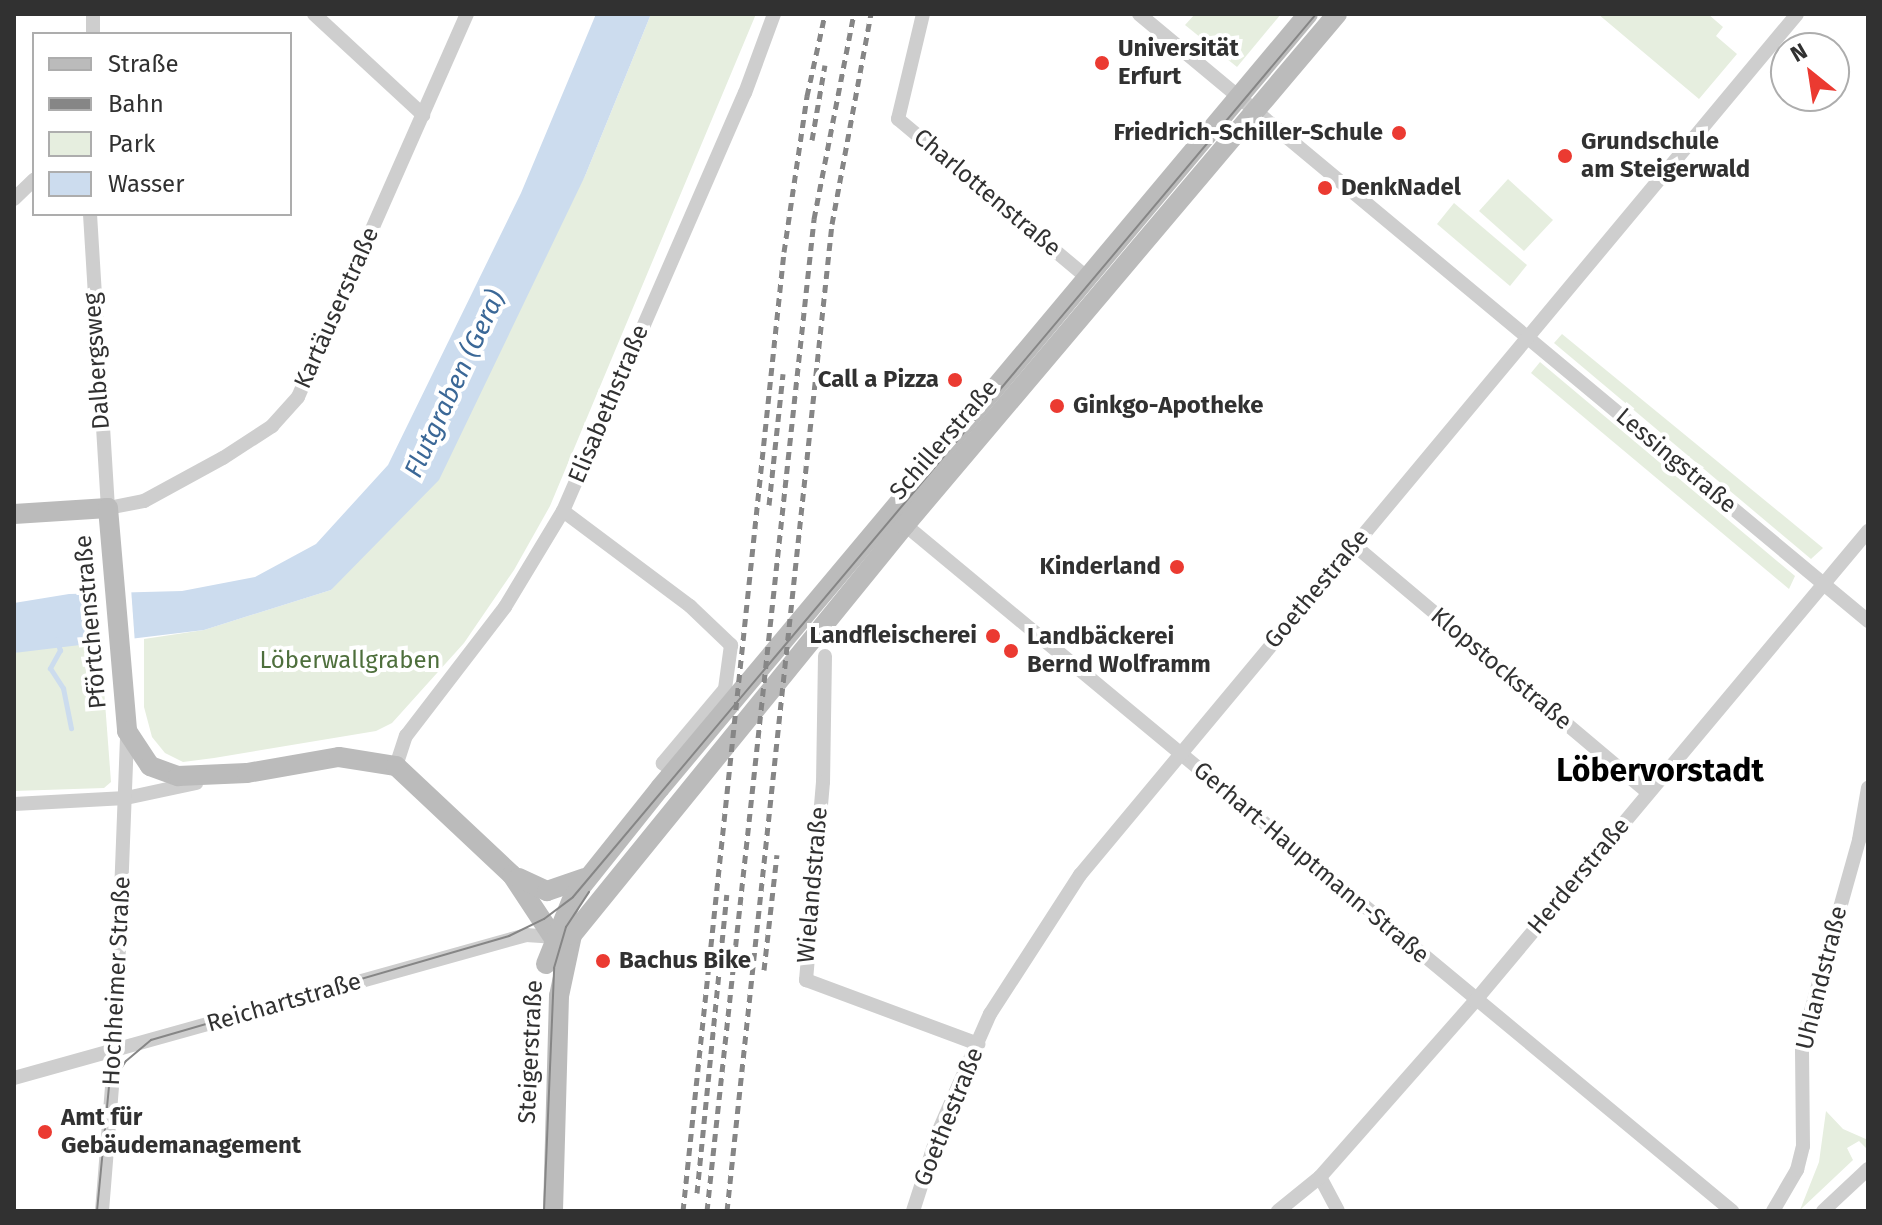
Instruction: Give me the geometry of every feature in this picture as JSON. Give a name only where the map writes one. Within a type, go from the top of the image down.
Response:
[{"type":"main road","name":"Schillerstraße","points":[[593,903],[898,518],[1084,275],[1308,14]]},
{"type":"main road","name":"Schillerstraße","points":[[591,874],[673,772],[1337,14]]},
{"type":"main road","points":[[14,514],[108,508]]},
{"type":"main road","name":"Pförtchenstraße","points":[[108,508],[127,731],[150,766],[178,776],[247,773],[339,757],[396,766]]},
{"type":"main road","points":[[396,766],[512,875],[553,937]]},
{"type":"main road","points":[[512,875],[540,890],[559,891],[591,874]]},
{"type":"main road","name":"Steigerstraße","points":[[553,1211],[553,937],[591,874]]},
{"type":"main road","name":"Steigerstraße","points":[[554,965],[593,903]]},
{"type":"street","points":[[314,14],[423,115]]},
{"type":"street","name":"Kartäuserstraße","points":[[108,508],[144,501],[223,458],[286,412],[298,397],[467,14]]},
{"type":"street","name":"Elisabethstraße","points":[[396,766],[406,736],[505,607],[563,511],[745,93],[774,14]]},
{"type":"street","name":"Charlottenstraße","points":[[923,14],[898,119],[1084,275]]},
{"type":"street","name":"Lessingstraße","points":[[1139,14],[1868,621]]},
{"type":"street","name":"Goethestraße","points":[[913,1211],[939,1130],[978,1044],[1015,969],[1048,920],[1180,753],[1797,14]]},
{"type":"street","points":[[14,199],[32,182]]},
{"type":"street","name":"Dalbergsweg","points":[[90,216],[108,508]]},
{"type":"street","name":"Schillerstraße","points":[[563,511],[690,606],[731,645],[726,688],[663,763],[673,772]]},
{"type":"street","name":"Gerhart-Hauptmann-Straße","points":[[898,518],[1475,1001],[1732,1211]]},
{"type":"street","name":"Herderstraße","points":[[1278,1211],[1320,1177],[1475,1001],[1868,531]]},
{"type":"street","name":"Klopstockstraße","points":[[1354,545],[1649,793]]},
{"type":"street","name":"Wielandstraße","points":[[825,656],[823,782],[806,980],[978,1044]]},
{"type":"street","name":"Pförtchenstraße","points":[[127,731],[126,798],[247,773]]},
{"type":"street","name":"Uhlandstraße","points":[[1773,1211],[1797,1170],[1803,1146],[1802,1043],[1859,840],[1868,788]]},
{"type":"street","points":[[14,804],[126,798]]},
{"type":"street","name":"Hochheimer Straße","points":[[102,1211],[115,1050],[126,798]]},
{"type":"street","name":"Reichartstraße","points":[[14,1078],[526,935],[553,937]]},
{"type":"street","points":[[1823,1211],[1868,1169]]},
{"type":"street","points":[[1320,1177],[1338,1211]]},
{"type":"green space","name":"Löberwallgraben","points":[[651,14],[756,14],[550,506],[514,570],[464,643],[392,723],[376,731],[214,758],[183,762],[165,753],[152,737],[144,707],[144,639],[204,630],[331,590],[585,176]]},
{"type":"green space","points":[[1195,14],[1281,14],[1237,67],[1185,25]]},
{"type":"green space","points":[[1598,14],[1708,14],[1723,27],[1716,36],[1737,54],[1699,99]]},
{"type":"green space","points":[[1508,179],[1553,220],[1524,251],[1479,211]]},
{"type":"green space","points":[[1454,203],[1527,265],[1510,286],[1437,224]]},
{"type":"green space","points":[[1562,334],[1823,548],[1811,559],[1554,343]]},
{"type":"green space","points":[[1540,362],[1795,576],[1789,589],[1531,373]]},
{"type":"green space","points":[[54,644],[92,645],[103,676],[111,782],[104,788],[14,791],[14,653]]},
{"type":"green space","points":[[1826,1111],[1843,1129],[1868,1140],[1868,1150],[1859,1141],[1847,1148],[1853,1160],[1800,1210],[1819,1162]]},
{"type":"water","name":"Flutgraben (Gera)","points":[[596,14],[651,14],[585,176],[439,480],[331,590],[204,630],[14,653],[14,603],[69,594],[182,591],[255,577],[316,544],[388,465],[521,193]]},
{"type":"pier","points":[[131,588],[135,644],[101,648],[97,589]]},
{"type":"waterway","points":[[56,639],[60,650],[50,668],[63,688],[71,728]]},
{"type":"tram line","points":[[97,1211],[109,1087],[126,1061],[151,1040],[509,936],[544,919],[573,897],[1316,14]]},
{"type":"tram line","points":[[544,1211],[554,968],[566,927],[589,892]]},
{"type":"railway","points":[[683,1211],[784,252],[807,96],[825,14]]},
{"type":"railway","points":[[707,1211],[814,219],[854,14]]},
{"type":"railway","points":[[727,1211],[832,224],[871,14]]},
{"type":"railway","points":[[812,140],[825,65]]},
{"type":"railway","points":[[769,505],[783,374]]},
{"type":"railway","points":[[764,970],[777,855]]},
{"type":"railway","points":[[697,1193],[727,895]]},
{"type":"place","name":"Universität Erfurt","points":[[1102,63]]},
{"type":"place","name":"Friedrich-Schiller-Schule","points":[[1399,133]]},
{"type":"place","name":"Grundschule am Steigerwald","points":[[1565,156]]},
{"type":"place","name":"DenkNadel","points":[[1325,188]]},
{"type":"place","name":"Call a Pizza","points":[[955,380]]},
{"type":"place","name":"Ginkgo-Apotheke","points":[[1057,406]]},
{"type":"place","name":"Kinderland","points":[[1177,567]]},
{"type":"place","name":"Landfleischerei","points":[[993,636]]},
{"type":"place","name":"Landbäckerei Bernd Wolframm","points":[[1011,651]]},
{"type":"place","name":"Bachus Bike","points":[[603,961]]},
{"type":"place","name":"Amt für Gebäudemanagement","points":[[45,1132]]},
{"type":"district","name":"Löbervorstadt","points":[[1660,770]]}]
